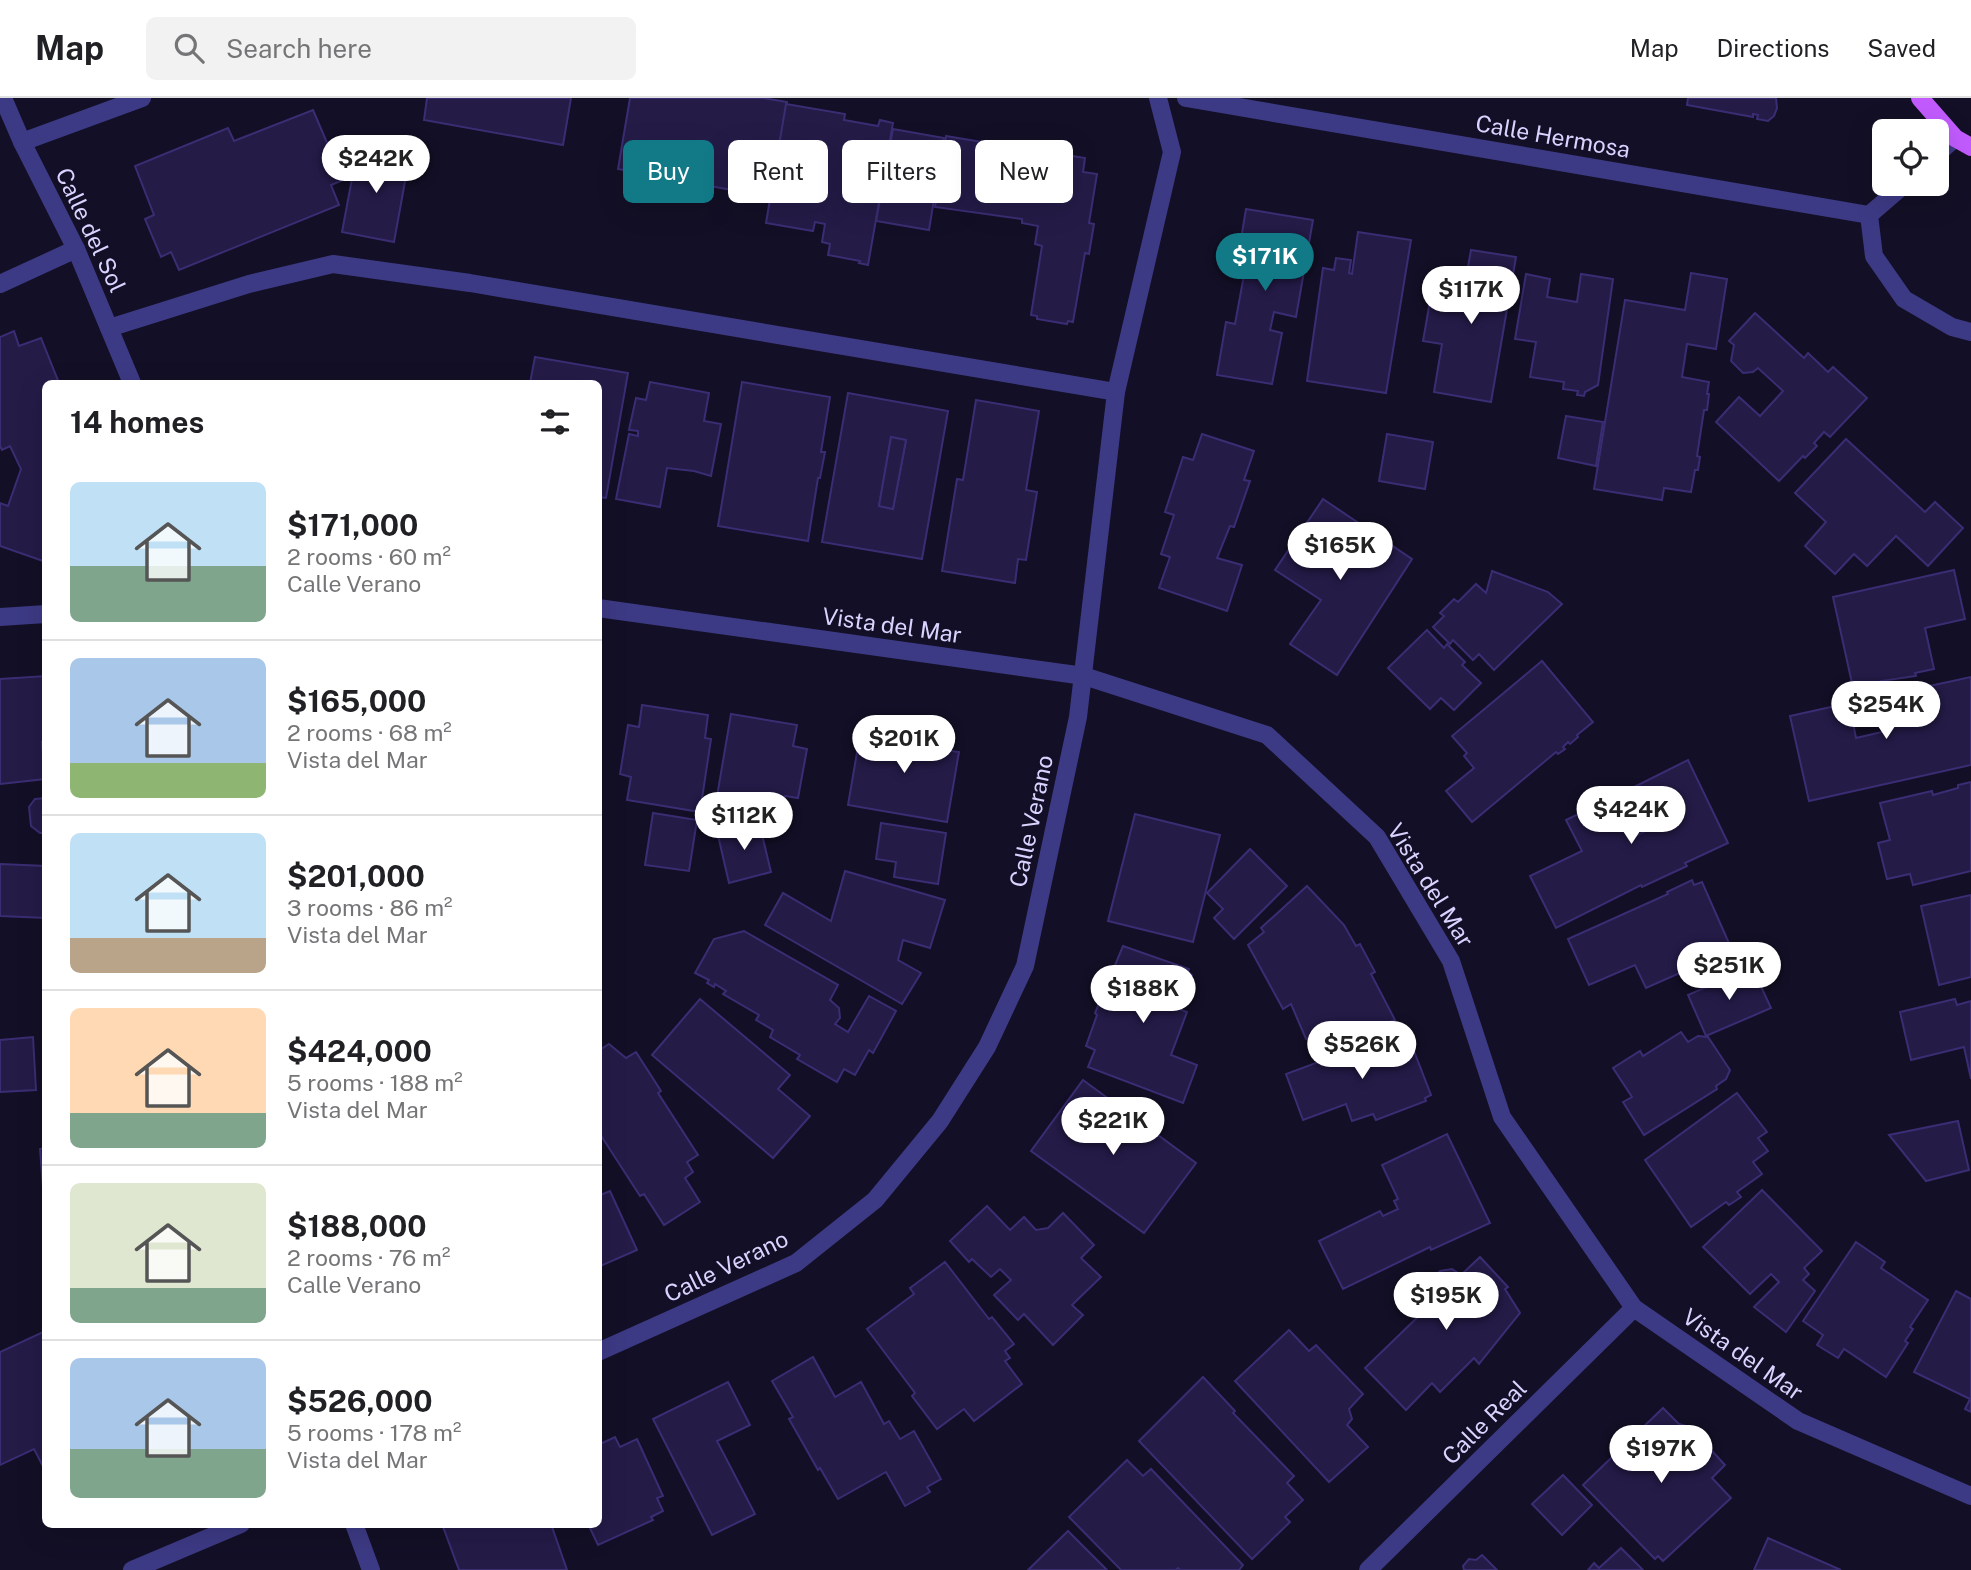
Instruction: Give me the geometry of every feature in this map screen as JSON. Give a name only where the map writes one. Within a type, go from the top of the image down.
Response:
[{"type":"main road","points":[[1920,98],[1955,138],[1971,146]]},
{"type":"street","name":"Calle del Sol","points":[[3,98],[76,249],[131,380]]},
{"type":"street","points":[[22,142],[142,98]]},
{"type":"street","name":"Calle Verano","points":[[602,1350],[796,1263],[875,1200],[940,1121],[987,1047],[1025,966],[1078,718],[1116,392],[1172,152],[1158,98]]},
{"type":"street","name":"Calle Hermosa","points":[[1186,98],[1869,215]]},
{"type":"street","points":[[1949,144],[1955,138]]},
{"type":"street","points":[[1891,196],[1869,215],[1874,256],[1904,299],[1952,327],[1971,332]]},
{"type":"street","points":[[0,284],[76,249]]},
{"type":"street","points":[[109,328],[249,284],[333,264],[470,284],[1116,392]]},
{"type":"street","name":"Vista del Mar","points":[[602,609],[1084,676],[1267,735],[1377,836],[1451,961],[1502,1117],[1634,1308],[1798,1421],[1971,1496]]},
{"type":"street","points":[[0,617],[42,614]]},
{"type":"street","name":"Calle Real","points":[[1368,1570],[1634,1308]]},
{"type":"street","points":[[132,1570],[232,1528]]},
{"type":"street","points":[[355,1528],[371,1570]]},
{"type":"building","points":[[427,98],[571,98],[563,145],[424,120]]},
{"type":"building","points":[[630,98],[763,98],[787,102],[780,140],[728,140],[728,189],[714,187],[714,140],[623,140],[623,170],[618,169]]},
{"type":"building","points":[[1688,98],[1776,98],[1777,108],[1768,121],[1757,119],[1758,115],[1753,114],[1753,117],[1687,105]]},
{"type":"building","points":[[786,104],[845,114],[844,120],[878,126],[880,120],[893,123],[890,140],[842,140],[842,203],[879,203],[868,265],[828,255],[830,244],[822,242],[825,224],[815,222],[813,231],[766,223],[769,203],[828,203],[828,140],[780,140]]},
{"type":"building","points":[[313,110],[343,180],[331,185],[339,205],[179,270],[171,252],[161,257],[145,219],[154,215],[135,166],[228,128],[234,141]]},
{"type":"building","points":[[893,129],[944,138],[944,140],[891,140]]},
{"type":"building","points":[[946,136],[975,141],[975,203],[1073,203],[1073,156],[1085,158],[1083,172],[1097,174],[1089,223],[1094,224],[1089,254],[1085,253],[1073,322],[1068,321],[1067,324],[1037,319],[1037,316],[1031,315],[1042,246],[1035,244],[1038,226],[1022,223],[1022,219],[935,207],[936,203],[961,203],[961,140],[945,140]]},
{"type":"building","points":[[386,150],[410,154],[394,242],[342,232],[357,152],[385,157]]},
{"type":"building","points":[[879,203],[933,203],[929,230],[876,221]]},
{"type":"building","points":[[1246,209],[1313,220],[1296,317],[1274,312],[1270,330],[1282,333],[1272,384],[1217,375],[1226,322],[1235,324],[1246,264],[1237,263]]},
{"type":"building","points":[[1358,232],[1411,240],[1386,393],[1307,381],[1323,268],[1334,270],[1336,258],[1351,260],[1349,273],[1352,274]]},
{"type":"building","points":[[1471,250],[1516,257],[1491,402],[1434,392],[1442,344],[1423,341],[1434,278],[1465,283]]},
{"type":"building","points":[[1691,273],[1727,279],[1716,349],[1687,344],[1682,377],[1709,382],[1707,410],[1704,410],[1697,456],[1700,457],[1698,470],[1695,470],[1691,492],[1664,488],[1662,500],[1594,489],[1625,300],[1685,310]]},
{"type":"building","points":[[1526,274],[1550,279],[1547,297],[1577,302],[1581,274],[1613,279],[1598,385],[1585,392],[1584,396],[1577,395],[1578,391],[1563,389],[1564,382],[1530,377],[1536,342],[1515,339]]},
{"type":"building","points":[[1755,313],[1804,358],[1808,353],[1828,372],[1833,367],[1867,398],[1830,437],[1824,432],[1814,443],[1817,446],[1805,458],[1803,456],[1779,481],[1716,422],[1739,397],[1760,416],[1783,391],[1758,368],[1753,372],[1743,373],[1731,361],[1734,345],[1729,341]]},
{"type":"building","points":[[14,331],[19,346],[41,338],[58,380],[42,380],[42,561],[0,546],[0,503],[8,506],[21,469],[10,446],[2,450],[0,446],[0,337]]},
{"type":"building","points":[[535,357],[628,373],[606,498],[602,498],[602,380],[531,380]]},
{"type":"building","points":[[650,382],[709,393],[704,421],[721,424],[711,476],[667,468],[660,507],[616,499],[629,434],[638,436],[638,431],[629,430],[636,398],[646,400]]},
{"type":"building","points":[[742,382],[830,397],[821,452],[825,452],[808,541],[718,526]]},
{"type":"building","points":[[848,393],[948,411],[922,559],[822,542]],"holes":[[[891,437],[906,440],[893,509],[879,506]]]},
{"type":"building","points":[[976,400],[1039,411],[1026,490],[1037,492],[1026,560],[1018,559],[1015,583],[942,571],[957,479],[963,480]]},
{"type":"building","points":[[1566,416],[1603,422],[1596,466],[1558,458]]},
{"type":"building","points":[[1202,434],[1254,451],[1244,480],[1250,481],[1234,527],[1230,526],[1217,558],[1242,565],[1227,611],[1159,588],[1170,557],[1161,554],[1174,515],[1165,512],[1183,457],[1193,460]]},
{"type":"building","points":[[1387,434],[1433,442],[1425,489],[1379,481]]},
{"type":"building","points":[[891,437],[906,440],[893,509],[879,506]]},
{"type":"building","points":[[1846,439],[1925,512],[1935,502],[1963,528],[1928,566],[1896,536],[1867,566],[1854,554],[1835,574],[1805,546],[1826,522],[1795,493]]},
{"type":"building","points":[[1323,499],[1412,559],[1337,675],[1290,644],[1321,600],[1275,570]]},
{"type":"building","points":[[1954,570],[1965,619],[1925,628],[1934,669],[1915,673],[1916,676],[1881,681],[1882,684],[1853,688],[1833,597]]},
{"type":"building","points":[[1492,571],[1548,592],[1562,604],[1494,670],[1479,654],[1473,660],[1453,640],[1450,644],[1433,627],[1444,616],[1440,613],[1454,599],[1458,602],[1476,584],[1486,593]]},
{"type":"building","points":[[1427,630],[1444,648],[1447,644],[1465,662],[1462,665],[1481,683],[1454,710],[1441,698],[1430,709],[1388,668]]},
{"type":"building","points":[[1542,661],[1593,722],[1570,744],[1568,742],[1563,747],[1565,749],[1558,754],[1556,752],[1472,822],[1446,791],[1474,768],[1464,756],[1467,753],[1452,736]]},
{"type":"building","points":[[42,676],[42,779],[0,784],[0,679]]},
{"type":"building","points":[[1971,677],[1971,765],[1809,801],[1790,716],[1849,703],[1856,738],[1886,731],[1881,708],[1903,700],[1904,703],[1908,702],[1906,691]]},
{"type":"building","points":[[642,705],[708,715],[705,738],[711,739],[700,812],[627,800],[631,777],[620,774],[628,725],[639,727]]},
{"type":"building","points":[[731,714],[797,725],[793,746],[807,749],[798,798],[785,796],[781,820],[715,808]]},
{"type":"building","points":[[884,728],[938,737],[936,749],[959,752],[947,822],[848,805],[860,735],[882,739]]},
{"type":"building","points":[[1688,760],[1728,843],[1685,863],[1687,866],[1642,887],[1641,885],[1556,928],[1530,876],[1582,851],[1566,820],[1616,796],[1636,836],[1653,827],[1634,787]]},
{"type":"building","points":[[1971,782],[1971,871],[1913,885],[1910,874],[1887,879],[1878,843],[1890,840],[1880,803],[1932,791],[1933,795]]},
{"type":"building","points":[[42,798],[42,833],[31,826],[29,807],[35,799]]},
{"type":"building","points":[[653,813],[697,820],[689,871],[645,865]]},
{"type":"building","points":[[1135,814],[1220,835],[1193,942],[1108,921]]},
{"type":"building","points":[[759,822],[771,872],[729,883],[717,831]]},
{"type":"building","points":[[881,823],[946,833],[938,884],[894,877],[896,862],[876,859]]},
{"type":"building","points":[[1250,849],[1287,886],[1234,939],[1214,918],[1223,909],[1207,893]]},
{"type":"building","points":[[0,864],[42,866],[42,918],[0,916]]},
{"type":"building","points":[[845,871],[945,900],[930,948],[903,940],[898,960],[921,973],[902,1004],[765,925],[783,893],[831,921]]},
{"type":"building","points":[[1692,880],[1694,885],[1702,882],[1732,950],[1646,988],[1635,965],[1589,985],[1568,939],[1668,894],[1667,892]]},
{"type":"building","points":[[1307,886],[1344,925],[1356,946],[1360,944],[1375,972],[1371,974],[1395,1020],[1323,1047],[1314,1035],[1306,1039],[1291,1004],[1283,1009],[1248,945],[1264,932],[1261,928]]},
{"type":"building","points":[[1971,895],[1971,977],[1939,985],[1921,906]]},
{"type":"building","points":[[744,931],[838,985],[830,1000],[839,1008],[840,1018],[835,1024],[848,1032],[869,996],[896,1011],[873,1053],[869,1050],[855,1075],[844,1069],[837,1082],[797,1059],[800,1055],[770,1037],[773,1030],[756,1020],[759,1015],[723,994],[726,991],[715,984],[714,987],[707,983],[709,980],[695,973],[714,939]]},
{"type":"building","points":[[1123,946],[1189,969],[1188,972],[1192,975],[1179,1009],[1187,1012],[1171,1055],[1197,1065],[1183,1103],[1088,1067],[1095,1050],[1086,1046],[1097,1015],[1095,1013]]},
{"type":"building","points":[[1752,967],[1771,1008],[1706,1036],[1688,995]]},
{"type":"building","points":[[700,999],[790,1075],[778,1089],[810,1116],[773,1158],[652,1055]]},
{"type":"building","points":[[1955,999],[1957,1005],[1971,1001],[1971,1079],[1964,1047],[1911,1060],[1900,1012]]},
{"type":"building","points":[[1399,1032],[1405,1048],[1412,1046],[1431,1095],[1425,1098],[1426,1101],[1376,1120],[1373,1114],[1352,1121],[1346,1104],[1303,1120],[1286,1074]]},
{"type":"building","points":[[1681,1032],[1688,1042],[1698,1036],[1708,1037],[1730,1070],[1726,1079],[1716,1086],[1717,1089],[1644,1135],[1623,1102],[1632,1097],[1613,1068],[1640,1051],[1643,1056]]},
{"type":"building","points":[[33,1037],[36,1090],[0,1092],[0,1040]]},
{"type":"building","points":[[609,1044],[626,1058],[636,1052],[661,1091],[658,1093],[698,1155],[687,1162],[693,1172],[685,1178],[700,1202],[664,1225],[644,1194],[640,1196],[602,1137],[602,1048]]},
{"type":"building","points":[[1083,1080],[1196,1163],[1144,1233],[1031,1151]]},
{"type":"building","points":[[1737,1093],[1767,1132],[1758,1138],[1768,1151],[1753,1162],[1762,1174],[1737,1192],[1741,1197],[1729,1205],[1726,1202],[1691,1227],[1645,1160]]},
{"type":"building","points":[[1958,1121],[1969,1170],[1926,1181],[1889,1135]]},
{"type":"building","points":[[1447,1134],[1490,1223],[1431,1250],[1430,1247],[1343,1289],[1319,1241],[1380,1211],[1383,1216],[1398,1209],[1394,1201],[1398,1199],[1382,1165]]},
{"type":"building","points":[[1762,1190],[1822,1251],[1804,1268],[1809,1274],[1803,1280],[1815,1291],[1786,1332],[1754,1307],[1779,1282],[1771,1274],[1750,1294],[1703,1247]]},
{"type":"building","points":[[610,1191],[637,1250],[602,1265],[602,1194]]},
{"type":"building","points":[[987,1206],[1010,1230],[1024,1217],[1036,1230],[1048,1228],[1063,1213],[1094,1245],[1081,1258],[1101,1277],[1072,1305],[1083,1315],[1053,1345],[1024,1314],[1018,1320],[994,1295],[1011,1280],[1000,1269],[991,1277],[972,1259],[969,1262],[950,1241]]},
{"type":"building","points":[[1856,1242],[1885,1262],[1881,1268],[1928,1300],[1910,1327],[1913,1329],[1905,1341],[1908,1343],[1886,1377],[1844,1349],[1838,1358],[1817,1345],[1823,1335],[1803,1321]]},
{"type":"building","points":[[1480,1257],[1508,1287],[1505,1289],[1520,1313],[1479,1364],[1474,1358],[1440,1392],[1432,1383],[1406,1410],[1365,1368],[1425,1310],[1414,1298],[1440,1271],[1452,1269],[1461,1275]]},
{"type":"building","points":[[945,1262],[989,1319],[992,1317],[1014,1344],[1005,1351],[1010,1358],[1005,1361],[1022,1384],[974,1421],[964,1409],[937,1429],[912,1396],[915,1393],[867,1329],[914,1294],[910,1288]]},
{"type":"building","points":[[1956,1291],[1971,1299],[1971,1412],[1965,1409],[1970,1399],[1914,1372]]},
{"type":"building","points":[[1289,1330],[1309,1351],[1316,1345],[1363,1394],[1349,1409],[1352,1419],[1347,1425],[1368,1447],[1329,1482],[1235,1381]]},
{"type":"building","points":[[42,1332],[42,1464],[34,1449],[0,1465],[0,1352]]},
{"type":"building","points":[[813,1357],[835,1397],[861,1382],[884,1424],[889,1421],[900,1439],[914,1431],[941,1479],[927,1487],[930,1492],[905,1506],[886,1472],[838,1499],[789,1419],[793,1417],[772,1381]]},
{"type":"building","points":[[1203,1377],[1235,1411],[1233,1413],[1294,1476],[1287,1483],[1303,1500],[1285,1517],[1290,1522],[1252,1559],[1139,1441]]},
{"type":"building","points":[[728,1382],[750,1425],[717,1441],[755,1514],[712,1535],[653,1419]]},
{"type":"building","points":[[1663,1408],[1679,1424],[1686,1426],[1702,1440],[1725,1465],[1712,1478],[1731,1498],[1663,1561],[1658,1556],[1655,1559],[1583,1485]]},
{"type":"building","points":[[615,1437],[620,1447],[637,1439],[663,1496],[657,1498],[663,1511],[651,1517],[653,1520],[598,1545],[590,1528],[602,1528],[602,1443]]},
{"type":"building","points":[[1127,1460],[1143,1476],[1151,1469],[1243,1565],[1239,1570],[1121,1570],[1069,1517]]},
{"type":"building","points":[[1563,1475],[1592,1505],[1562,1535],[1532,1504]]},
{"type":"building","points":[[443,1528],[552,1528],[567,1570],[459,1570]]},
{"type":"building","points":[[1068,1531],[1107,1570],[1028,1570]]},
{"type":"building","points":[[1768,1538],[1841,1570],[1754,1570]]},
{"type":"building","points":[[1621,1548],[1643,1570],[1588,1570],[1594,1563],[1599,1568]]},
{"type":"building","points":[[1482,1555],[1497,1570],[1464,1570],[1463,1566],[1469,1559],[1476,1560]]}]
